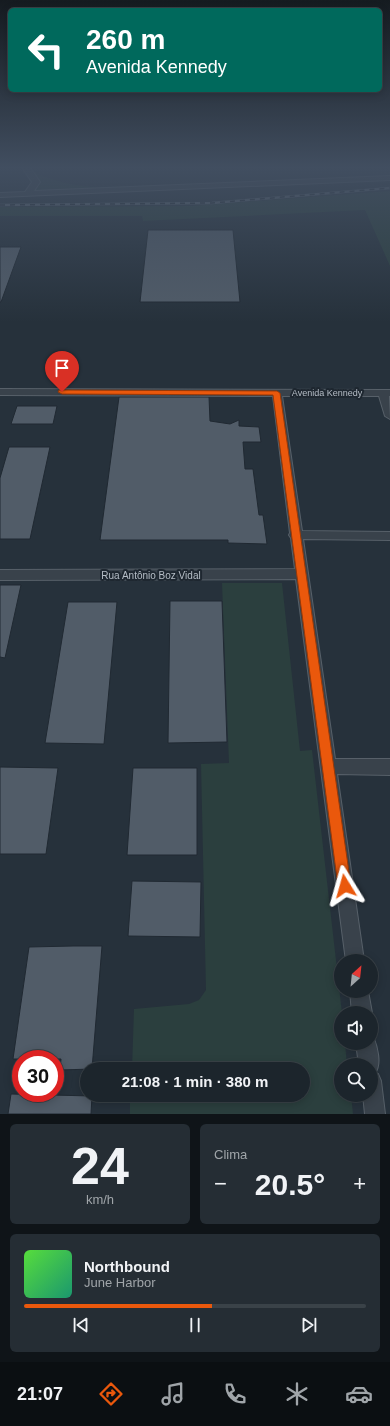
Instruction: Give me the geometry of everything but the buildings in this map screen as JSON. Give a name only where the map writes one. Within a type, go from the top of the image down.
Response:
[{"type":"street","name":"Avenida Kennedy","points":[[0,392],[386,393]]},
{"type":"street","points":[[277,393],[354,954]]},
{"type":"street","points":[[386,393],[390,416]]},
{"type":"street","points":[[296,535],[390,536]]},
{"type":"street","name":"Rua Antônio Boz Vidal","points":[[0,575],[301,574]]},
{"type":"street","points":[[329,766],[390,767]]},
{"type":"street","points":[[374,1102],[376,1114]]},
{"type":"green space","points":[[142,218],[204,218],[143,221]]},
{"type":"green space","points":[[369,218],[390,218],[390,266]]},
{"type":"green space","points":[[222,583],[282,583],[300,751],[312,750],[335,954],[334,954],[334,998],[340,998],[341,1006],[334,1006],[334,1050],[346,1050],[346,1058],[334,1058],[334,1102],[352,1102],[353,1114],[130,1114],[130,1102],[310,1102],[310,1062],[132,1062],[134,1009],[189,1004],[199,1000],[206,990],[201,764],[229,763]]},
{"type":"route","points":[[62,392],[277,393],[345,886]]}]
